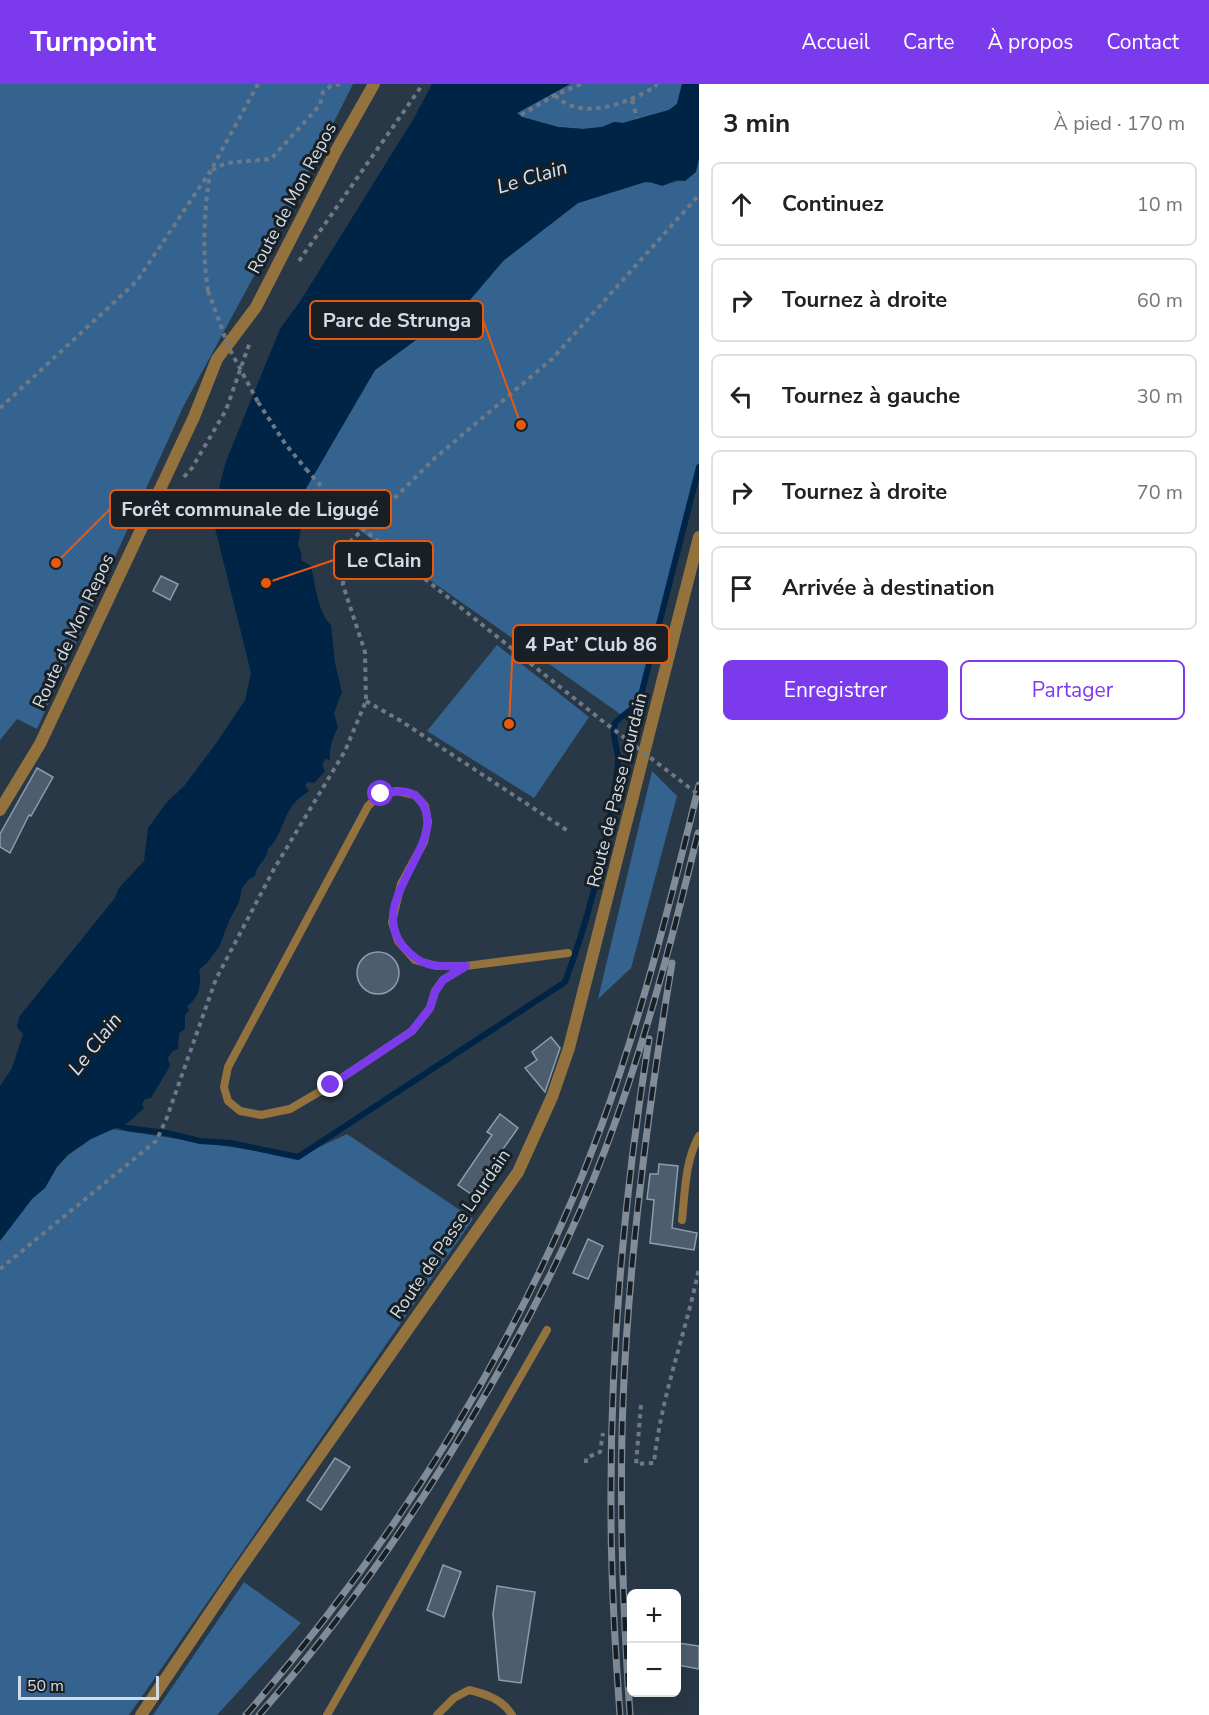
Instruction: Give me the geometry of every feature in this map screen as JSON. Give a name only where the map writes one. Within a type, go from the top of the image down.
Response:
[{"type":"street","name":"Route de Mon Repos","points":[[0,810],[40,744],[194,417],[217,359],[256,307],[336,151],[374,84]]},
{"type":"street","name":"Route de Passe Lourdain","points":[[141,1715],[232,1580],[518,1172],[552,1097],[569,1048],[699,537]]},
{"type":"lane","points":[[466,966],[443,980],[435,992],[430,1008],[412,1031],[331,1085],[290,1109],[261,1115],[240,1111],[228,1101],[224,1087],[228,1067],[368,806],[381,794],[397,790],[415,795],[425,806],[428,822],[424,842],[401,884],[392,922],[398,941],[415,960],[437,966],[466,966],[568,953]]},
{"type":"lane","points":[[682,1220],[687,1173],[694,1145],[699,1136]]},
{"type":"lane","points":[[327,1715],[547,1330]]},
{"type":"lane","points":[[437,1715],[454,1698],[469,1690],[485,1694],[505,1705],[512,1715]]},
{"type":"path","points":[[0,408],[137,281],[211,170],[258,84]]},
{"type":"path","points":[[211,170],[226,163],[271,159],[320,105],[323,92],[331,86],[340,84]]},
{"type":"path","points":[[295,269],[423,84]]},
{"type":"path","points":[[520,115],[555,95],[581,84]]},
{"type":"path","points":[[555,95],[579,108],[602,108],[632,100],[657,84]]},
{"type":"path","points":[[632,100],[638,118]]},
{"type":"path","points":[[211,170],[204,230],[204,262],[208,291],[229,348],[258,402],[286,445],[317,484],[344,512],[383,546],[699,795]]},
{"type":"path","points":[[0,1269],[156,1140],[166,1120],[216,979],[274,869],[345,751],[366,701],[365,651],[343,585],[345,547],[435,458],[552,359],[699,195]]},
{"type":"path","points":[[176,484],[192,468],[226,410],[252,337]]},
{"type":"path","points":[[366,701],[568,831]]},
{"type":"path","points":[[641,1405],[636,1464],[654,1463],[664,1401],[692,1304],[699,1268]]},
{"type":"path","points":[[586,1463],[586,1458],[600,1452],[603,1433]]},
{"type":"shaded area","points":[[0,84],[353,84],[286,217],[183,407],[37,729],[17,719],[0,740]]},
{"type":"shaded area","points":[[570,84],[682,84],[677,104],[669,110],[623,123],[614,122],[602,127],[583,129],[558,127],[522,117],[517,113]]},
{"type":"shaded area","points":[[699,159],[699,464],[639,703],[623,716],[322,504],[301,497],[375,370],[469,301],[503,261],[578,203],[645,182],[663,185],[685,181]]},
{"type":"shaded area","points":[[497,645],[589,717],[534,798],[427,731]]},
{"type":"shaded area","points":[[652,771],[677,796],[631,968],[598,999]]},
{"type":"shaded area","points":[[56,1118],[112,1129],[298,1157],[347,1134],[473,1219],[129,1715],[0,1715],[0,1172]]},
{"type":"shaded area","points":[[244,1582],[301,1623],[217,1715],[153,1715]]},
{"type":"water","points":[[432,84],[570,84],[517,113],[522,117],[558,127],[583,129],[602,127],[614,122],[623,123],[669,110],[677,104],[682,84],[699,84],[699,159],[696,172],[685,181],[676,180],[662,186],[645,182],[578,203],[503,261],[469,301],[375,370],[301,497],[298,517],[301,528],[298,545],[302,554],[301,560],[311,566],[320,606],[331,625],[335,663],[342,692],[334,713],[338,728],[331,744],[330,761],[326,758],[322,765],[325,771],[314,783],[308,782],[305,785],[309,791],[291,808],[255,876],[249,879],[242,888],[239,902],[219,947],[199,970],[199,990],[187,1006],[189,1011],[185,1015],[185,1029],[179,1033],[178,1049],[173,1051],[168,1058],[170,1066],[151,1098],[145,1099],[142,1104],[144,1108],[129,1122],[91,1139],[68,1155],[57,1167],[45,1188],[32,1199],[0,1241],[0,1086],[12,1068],[23,1034],[17,1027],[19,1017],[114,899],[119,888],[144,861],[148,828],[167,802],[184,786],[245,700],[251,673],[212,516],[226,461],[280,329],[301,300],[414,118]]},
{"type":"building","points":[[179,505],[192,512],[184,528],[171,522]]},
{"type":"building","points":[[161,576],[178,584],[170,600],[153,591]]},
{"type":"building","points":[[37,768],[53,777],[31,816],[29,815],[10,853],[0,847],[0,834]]},
{"type":"building","points":[[378,952],[393,958],[399,973],[393,988],[378,994],[363,988],[357,973],[363,958]]},
{"type":"building","points":[[551,1037],[560,1048],[545,1092],[525,1068],[537,1060],[532,1052]]},
{"type":"building","points":[[500,1114],[518,1128],[471,1194],[458,1185],[492,1135],[487,1132]]},
{"type":"building","points":[[659,1164],[678,1166],[672,1228],[697,1233],[694,1250],[650,1243],[654,1200],[647,1199],[650,1174],[658,1174]]},
{"type":"building","points":[[588,1239],[603,1246],[588,1279],[573,1273]]},
{"type":"building","points":[[335,1458],[350,1467],[321,1510],[307,1500]]},
{"type":"building","points":[[443,1565],[461,1572],[444,1617],[427,1610]]},
{"type":"building","points":[[497,1586],[535,1592],[521,1683],[499,1680],[493,1614]]},
{"type":"building","points":[[681,1643],[699,1646],[699,1669],[681,1666]]},
{"type":"waterway","points":[[113,1123],[127,1128],[167,1133],[200,1141],[231,1143],[298,1157],[565,982],[588,911],[606,836],[618,766],[615,723],[639,703],[699,467]]},
{"type":"railway","points":[[246,1715],[338,1601],[422,1480],[498,1353],[532,1288],[585,1168],[624,1061],[671,896],[699,785]]},
{"type":"railway","points":[[259,1715],[352,1600],[409,1519],[487,1392],[551,1274],[593,1181],[619,1111],[645,1033],[698,833]]},
{"type":"railway","points":[[630,1715],[622,1519],[622,1440],[626,1346],[641,1181],[672,963]]},
{"type":"railway","points":[[620,1715],[612,1562],[613,1392],[620,1274],[632,1156],[649,1039]]},
{"type":"place","name":"Parc de Strunga","points":[[521,425]]},
{"type":"place","name":"Forêt communale de Ligugé","points":[[56,563]]},
{"type":"place","name":"Le Clain","points":[[266,583]]},
{"type":"place","name":"4 Pat’ Club 86","points":[[509,724]]},
{"type":"route","points":[[331,1085],[412,1031],[430,1008],[435,992],[443,980],[466,966],[437,966],[415,960],[398,941],[392,922],[401,884],[424,842],[428,822],[425,806],[415,795],[397,790],[381,794]]}]
